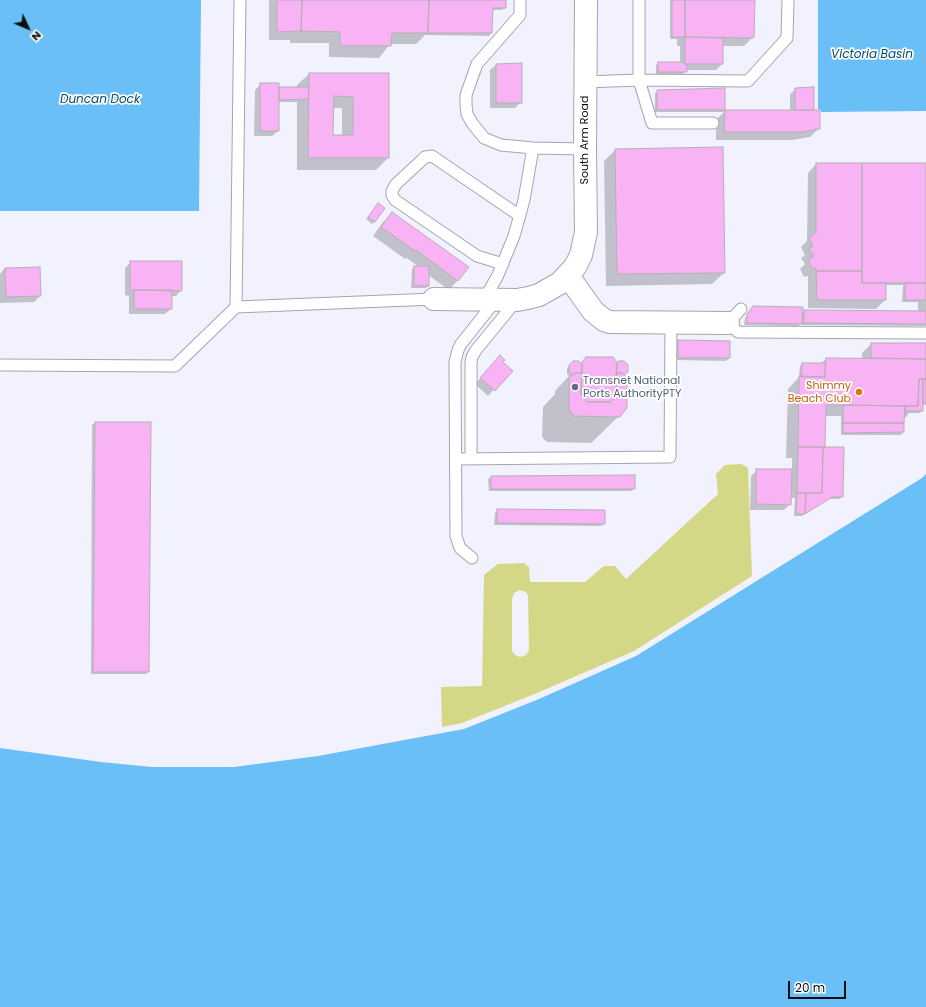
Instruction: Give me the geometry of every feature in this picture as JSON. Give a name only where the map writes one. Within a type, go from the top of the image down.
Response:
[{"type":"street","name":"South Arm Road","points":[[434,299],[499,300],[539,295],[560,284],[575,267],[581,255],[586,232],[586,0]]},
{"type":"street","points":[[568,276],[594,311],[604,320],[617,322],[671,322],[735,316]]},
{"type":"lane","points":[[236,307],[240,0]]},
{"type":"lane","points":[[520,0],[520,15],[477,64],[466,95],[467,114],[472,124],[484,138],[501,145],[533,148],[585,149]]},
{"type":"lane","points":[[639,0],[639,80],[652,123],[713,122]]},
{"type":"lane","points":[[586,82],[639,80],[748,80],[787,38],[788,0]]},
{"type":"lane","points":[[471,459],[471,362],[499,300],[503,264],[520,216],[533,148]]},
{"type":"lane","points":[[503,264],[477,256],[395,200],[392,195],[392,191],[396,184],[425,157],[432,156],[520,216]]},
{"type":"lane","points":[[0,365],[175,366],[236,307],[434,299]]},
{"type":"lane","points":[[472,558],[460,548],[456,536],[456,356],[461,344],[499,300]]},
{"type":"lane","points":[[735,316],[738,332],[926,333]]},
{"type":"lane","points":[[456,459],[670,457],[671,322]]},
{"type":"green space","points":[[741,464],[748,468],[752,576],[634,651],[537,693],[462,723],[442,727],[441,687],[482,686],[484,575],[498,564],[524,563],[529,567],[530,582],[585,582],[604,566],[615,566],[626,579],[718,494],[716,474],[725,465]],"holes":[[[520,590],[526,592],[528,595],[529,650],[526,655],[520,657],[515,655],[512,651],[512,599],[514,593]]]},
{"type":"water","name":"Duncan Dock","points":[[0,0],[201,0],[199,211],[0,211]]},
{"type":"water","name":"Victoria Basin","points":[[818,0],[926,0],[926,111],[821,112],[821,110],[818,109]]},
{"type":"water","points":[[926,474],[926,1007],[0,1007],[0,748],[101,762],[152,767],[234,767],[318,756],[464,729],[539,699],[636,656],[922,478]]},
{"type":"building","points":[[277,0],[302,0],[301,31],[277,32]]},
{"type":"building","points":[[302,0],[429,0],[428,33],[392,33],[391,46],[340,46],[340,32],[301,31]]},
{"type":"building","points":[[429,0],[506,0],[506,8],[493,8],[492,33],[428,33]]},
{"type":"building","points":[[672,0],[685,0],[685,37],[672,37]]},
{"type":"building","points":[[685,0],[755,0],[754,38],[685,37]]},
{"type":"building","points":[[685,37],[723,38],[723,64],[685,64]]},
{"type":"building","points":[[658,62],[685,62],[687,65],[687,72],[658,72]]},
{"type":"building","points":[[522,63],[522,103],[496,103],[496,64]]},
{"type":"building","points":[[309,73],[389,73],[389,158],[308,158]],"holes":[[[334,96],[353,97],[353,135],[333,135]]]},
{"type":"building","points":[[260,83],[279,83],[279,131],[260,131]]},
{"type":"building","points":[[279,87],[309,87],[308,99],[279,100]]},
{"type":"building","points":[[814,87],[814,110],[795,110],[795,88]]},
{"type":"building","points":[[725,88],[725,110],[657,110],[657,90]]},
{"type":"building","points":[[725,110],[820,110],[820,129],[801,132],[724,132]]},
{"type":"building","points":[[723,147],[725,273],[617,274],[615,149]]},
{"type":"building","points":[[816,163],[862,163],[862,271],[816,271],[816,268],[813,269],[808,260],[814,256],[809,249],[813,246],[809,238],[816,233]]},
{"type":"building","points":[[862,163],[926,163],[926,283],[862,283]]},
{"type":"building","points":[[378,203],[385,208],[375,222],[368,217]]},
{"type":"building","points":[[392,212],[469,267],[458,281],[416,250],[415,251],[381,227]]},
{"type":"building","points":[[130,261],[182,261],[182,291],[130,290]]},
{"type":"building","points":[[414,266],[429,266],[429,286],[414,286]]},
{"type":"building","points":[[40,267],[41,296],[6,297],[5,268]]},
{"type":"building","points":[[816,271],[862,271],[862,283],[886,283],[886,300],[817,300]]},
{"type":"building","points":[[905,283],[926,283],[926,300],[905,300]]},
{"type":"building","points":[[134,290],[172,290],[172,309],[134,309]]},
{"type":"building","points":[[753,306],[803,307],[802,324],[747,323],[747,314]]},
{"type":"building","points":[[804,310],[926,311],[926,324],[804,323]]},
{"type":"building","points":[[678,340],[730,341],[730,358],[678,358]]},
{"type":"building","points":[[871,343],[926,343],[926,359],[871,358]]},
{"type":"building","points":[[500,355],[505,360],[503,362],[513,371],[495,391],[480,378]]},
{"type":"building","points":[[586,357],[613,357],[617,362],[616,396],[610,402],[587,402],[581,395],[582,362]]},
{"type":"building","name":"Shimmy Beach Club","points":[[826,358],[926,359],[926,379],[919,379],[918,406],[826,405],[825,447],[798,447],[799,376],[825,377]]},
{"type":"building","points":[[573,361],[579,361],[582,365],[582,373],[575,373],[573,375],[569,371],[569,365]]},
{"type":"building","points":[[619,361],[624,361],[628,365],[628,372],[624,375],[622,373],[616,373]]},
{"type":"building","points":[[802,363],[825,363],[825,377],[801,377]]},
{"type":"building","name":"Transnet National Ports AuthorityPTY","points":[[575,373],[582,373],[581,395],[587,402],[610,402],[616,396],[616,373],[622,373],[627,378],[627,408],[620,417],[574,416],[569,410],[569,378]]},
{"type":"building","points":[[919,379],[923,379],[923,411],[905,411],[905,406],[918,406]]},
{"type":"building","points":[[923,379],[926,379],[926,403],[923,403]]},
{"type":"building","points":[[843,405],[905,406],[904,423],[843,423]]},
{"type":"building","points":[[95,422],[151,422],[149,672],[93,672]]},
{"type":"building","points":[[843,423],[904,423],[904,432],[843,433]]},
{"type":"building","points":[[798,447],[823,447],[822,493],[797,493]]},
{"type":"building","points":[[823,447],[844,447],[843,497],[832,497],[805,514],[806,493],[822,493]]},
{"type":"building","points":[[756,469],[792,469],[791,505],[756,504]]},
{"type":"building","points":[[635,475],[635,489],[491,489],[491,476]]},
{"type":"building","points":[[797,493],[806,493],[805,514],[796,514]]},
{"type":"building","points":[[497,509],[605,510],[605,524],[497,523]]},
{"type":"place","name":"Transnet National Ports AuthorityPTY","points":[[575,387]]},
{"type":"place","name":"Shimmy Beach Club","points":[[859,392]]}]
